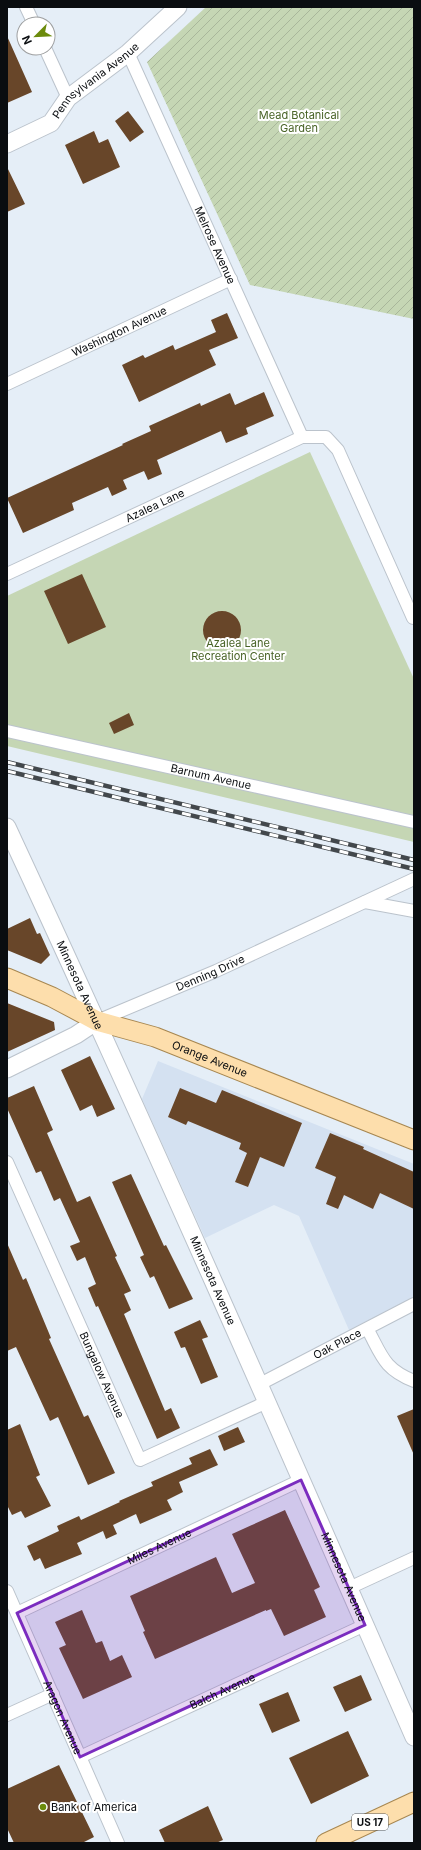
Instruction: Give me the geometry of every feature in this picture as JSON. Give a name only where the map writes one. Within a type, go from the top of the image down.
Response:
[{"type":"main road","name":"Orange Avenue","points":[[7,978],[52,997],[97,1021],[155,1037],[414,1140]]},
{"type":"main road","name":"US 17","points":[[326,1843],[414,1802]]},
{"type":"street","name":"Pennsylvania Avenue","points":[[7,144],[51,122],[68,98],[128,53],[178,7]]},
{"type":"street","name":"Melrose Avenue","points":[[128,53],[302,437]]},
{"type":"street","points":[[49,56],[68,98]]},
{"type":"street","name":"Washington Avenue","points":[[7,384],[231,279]]},
{"type":"street","points":[[302,437],[326,437],[338,450],[413,618]]},
{"type":"street","name":"Azalea Lane","points":[[7,574],[302,437]]},
{"type":"street","name":"Barnum Avenue","points":[[7,731],[414,822]]},
{"type":"street","name":"Minnesota Avenue","points":[[7,827],[97,1021],[260,1384],[414,1737]]},
{"type":"street","name":"Denning Drive","points":[[7,1069],[76,1035],[97,1021],[216,971],[414,878]]},
{"type":"street","points":[[365,902],[414,911]]},
{"type":"street","name":"Bungalow Avenue","points":[[7,1162],[140,1460],[267,1402]]},
{"type":"street","name":"Oak Place","points":[[260,1384],[368,1330],[414,1304]]},
{"type":"street","points":[[368,1330],[383,1360],[393,1371],[414,1381]]},
{"type":"street","name":"Miles Avenue","points":[[17,1613],[301,1480]]},
{"type":"street","points":[[349,1588],[414,1558]]},
{"type":"street","name":"Aragon Avenue","points":[[7,1591],[118,1843]]},
{"type":"street","name":"Balch Avenue","points":[[80,1757],[365,1625]]},
{"type":"street","points":[[7,1715],[53,1694]]},
{"type":"highlighted area","points":[[301,1480],[365,1625],[80,1757],[17,1613]]},
{"type":"shaded area","points":[[158,1061],[414,1164],[414,1297],[349,1330],[299,1216],[274,1205],[205,1238],[142,1099]]},
{"type":"green space","name":"Mead Botanical Garden","points":[[206,7],[414,7],[414,319],[250,285],[147,62]]},
{"type":"green space","name":"Azalea Lane Recreation Center","points":[[310,452],[414,679],[414,842],[7,746],[7,596]]},
{"type":"building","points":[[7,36],[32,92],[7,103]]},
{"type":"building","points":[[128,111],[144,132],[130,142],[115,121]]},
{"type":"building","points":[[94,131],[99,143],[108,139],[120,167],[83,184],[65,145]]},
{"type":"building","points":[[7,167],[25,204],[7,212]]},
{"type":"building","points":[[227,313],[238,338],[209,350],[216,365],[139,402],[122,365],[143,355],[145,358],[173,345],[175,350],[216,332],[211,320]]},
{"type":"building","points":[[264,392],[274,416],[246,428],[248,434],[226,443],[221,431],[157,460],[162,474],[148,480],[144,471],[123,480],[127,489],[112,496],[108,487],[72,503],[74,510],[23,533],[7,498],[123,445],[122,444],[151,431],[149,426],[200,403],[201,406],[230,393],[235,405]]},
{"type":"building","points":[[82,574],[106,627],[68,644],[44,591]]},
{"type":"building","points":[[222,611],[232,614],[238,620],[241,630],[238,640],[232,646],[222,649],[212,646],[206,640],[203,630],[206,620],[212,614]]},
{"type":"building","points":[[129,713],[134,725],[114,734],[109,723]]},
{"type":"building","points":[[30,918],[37,934],[40,933],[50,955],[41,964],[7,950],[7,929]]},
{"type":"building","points":[[7,1003],[54,1022],[55,1030],[7,1052]]},
{"type":"building","points":[[90,1056],[115,1109],[97,1117],[92,1105],[80,1111],[61,1070]]},
{"type":"building","points":[[34,1086],[53,1130],[47,1133],[77,1202],[90,1196],[117,1256],[115,1257],[131,1291],[124,1294],[131,1310],[124,1314],[165,1411],[171,1408],[180,1428],[157,1439],[98,1306],[96,1307],[88,1288],[96,1284],[85,1257],[77,1261],[70,1246],[80,1242],[60,1198],[54,1201],[41,1171],[36,1173],[7,1108],[7,1098]]},
{"type":"building","points":[[180,1088],[216,1103],[222,1090],[302,1123],[284,1167],[260,1157],[248,1187],[235,1182],[247,1153],[239,1149],[241,1143],[188,1121],[186,1125],[168,1117]]},
{"type":"building","points":[[330,1133],[364,1147],[363,1149],[414,1172],[414,1209],[380,1193],[373,1209],[344,1195],[338,1209],[326,1204],[336,1177],[315,1168]]},
{"type":"building","points":[[131,1174],[164,1246],[166,1245],[193,1299],[169,1309],[154,1276],[150,1278],[140,1257],[144,1255],[112,1182]]},
{"type":"building","points":[[7,1243],[23,1280],[26,1278],[51,1338],[49,1339],[84,1417],[88,1415],[115,1473],[88,1485],[58,1417],[50,1421],[16,1347],[7,1351]]},
{"type":"building","points":[[200,1320],[208,1337],[202,1339],[218,1377],[201,1384],[185,1347],[181,1348],[174,1332]]},
{"type":"building","points":[[414,1409],[414,1455],[397,1416]]},
{"type":"building","points":[[20,1424],[40,1475],[36,1477],[51,1506],[25,1518],[21,1511],[12,1515],[7,1505],[7,1430]]},
{"type":"building","points":[[238,1427],[245,1442],[224,1451],[218,1436]]},
{"type":"building","points":[[210,1449],[218,1465],[179,1482],[183,1492],[167,1500],[172,1510],[140,1524],[136,1514],[113,1525],[117,1534],[106,1539],[103,1531],[77,1543],[82,1554],[45,1569],[40,1558],[34,1561],[27,1546],[59,1531],[57,1526],[79,1516],[81,1520],[153,1486],[151,1482],[192,1464],[189,1458]]},
{"type":"building","points":[[285,1510],[320,1587],[314,1590],[326,1617],[284,1636],[271,1609],[266,1610],[155,1659],[130,1596],[216,1557],[232,1593],[255,1583],[232,1534]]},
{"type":"building","points":[[82,1610],[96,1643],[102,1641],[110,1661],[122,1655],[132,1677],[83,1699],[59,1648],[66,1645],[55,1622]]},
{"type":"building","points":[[361,1675],[372,1700],[345,1712],[333,1687]]},
{"type":"building","points":[[288,1692],[300,1721],[272,1733],[259,1704]]},
{"type":"building","points":[[348,1731],[369,1776],[311,1804],[289,1758]]},
{"type":"building","name":"Bank of America","points":[[59,1765],[94,1837],[82,1843],[14,1843],[7,1828],[7,1789]]},
{"type":"building","points":[[208,1806],[223,1840],[216,1843],[165,1843],[159,1830]]},
{"type":"railway","points":[[7,762],[414,860]]},
{"type":"railway","points":[[7,771],[414,869]]},
{"type":"place","name":"Bank of America","points":[[43,1807]]}]
